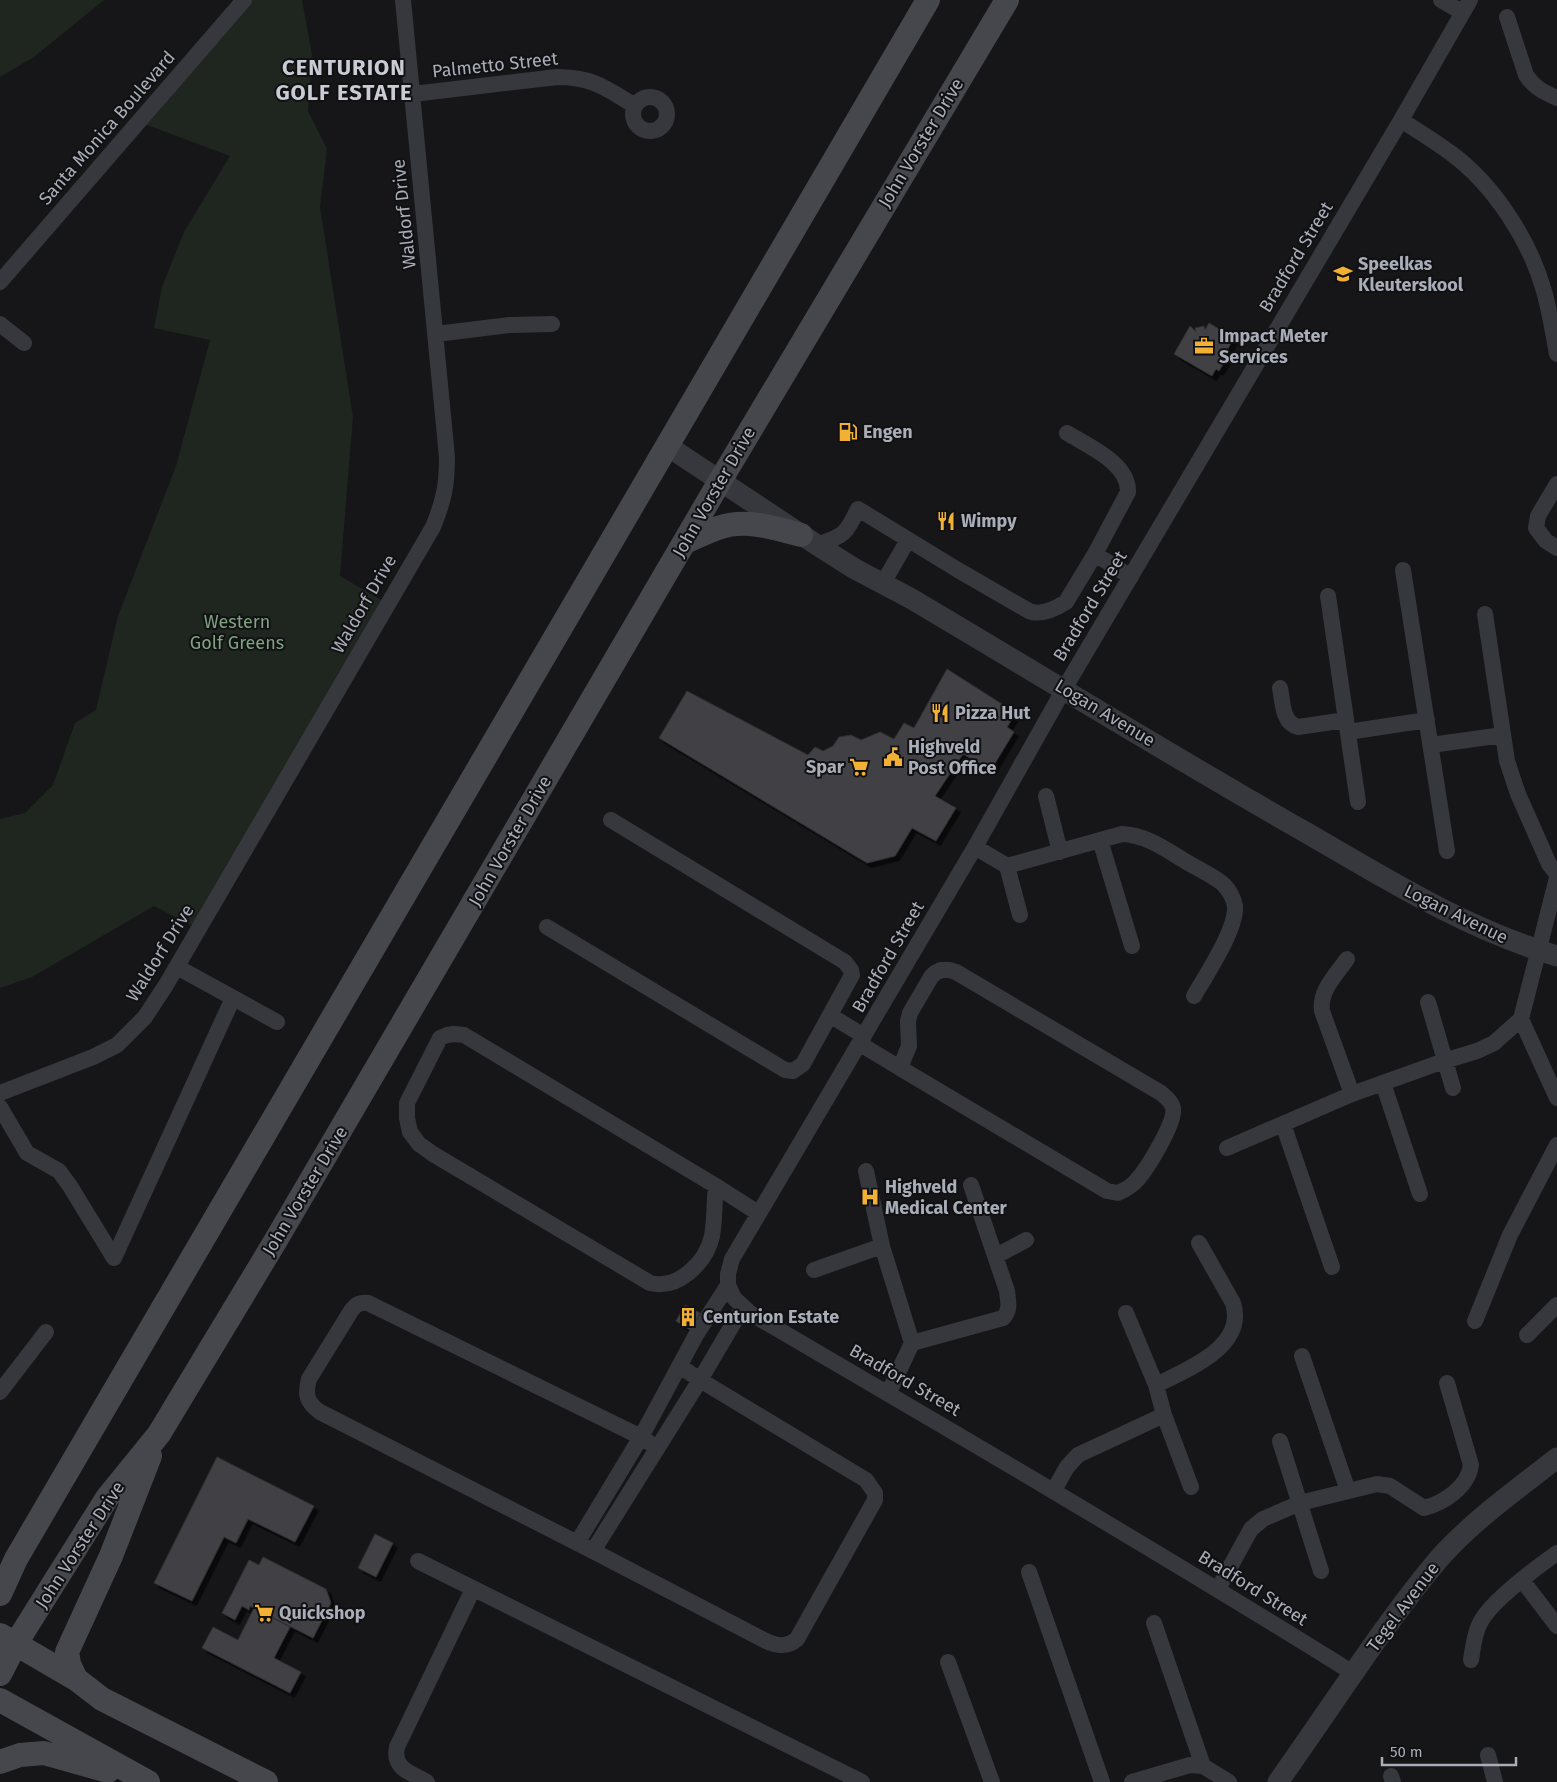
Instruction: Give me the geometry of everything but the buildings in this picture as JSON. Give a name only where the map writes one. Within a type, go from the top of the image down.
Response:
[{"type":"main road","points":[[0,1594],[8,1564],[928,0]]},
{"type":"main road","name":"John Vorster Drive","points":[[0,1674],[8,1640],[107,1498],[160,1434],[281,1232],[720,481],[1007,0]]},
{"type":"main road","points":[[686,542],[720,527],[737,524],[755,524],[808,540]]},
{"type":"main road","points":[[76,1679],[69,1664],[67,1652],[111,1556],[160,1434]]},
{"type":"main road","points":[[8,1640],[76,1679],[102,1699],[266,1782]]},
{"type":"main road","points":[[0,1700],[148,1782]]},
{"type":"main road","points":[[0,1762],[20,1755],[44,1753],[143,1782]]},
{"type":"street","name":"Santa Monica Boulevard","points":[[0,282],[244,0]]},
{"type":"street","name":"Waldorf Drive","points":[[0,1093],[93,1057],[117,1045],[145,1017],[177,967],[433,526],[442,505],[447,483],[447,457],[403,0]]},
{"type":"street","points":[[1441,0],[1466,6]]},
{"type":"street","name":"Bradford Street","points":[[1353,1673],[1054,1490],[743,1308],[734,1298],[728,1285],[730,1264],[758,1213],[862,1040],[975,847],[1064,689],[1401,120],[1466,6]]},
{"type":"street","points":[[1507,18],[1526,76],[1531,84],[1557,98]]},
{"type":"street","name":"Palmetto Street","points":[[413,94],[557,77],[576,77],[587,79],[602,86],[635,106]]},
{"type":"street","points":[[1401,120],[1453,154],[1503,206],[1514,223],[1550,294],[1557,354]]},
{"type":"street","points":[[0,324],[24,343]]},
{"type":"street","points":[[436,334],[510,325],[552,324]]},
{"type":"street","points":[[808,540],[843,534],[850,526],[858,509],[966,575],[1035,613],[1050,610],[1066,602],[1095,554],[1128,492],[1128,485],[1122,470],[1067,433]]},
{"type":"street","name":"Logan Avenue","points":[[666,445],[808,540],[855,569],[883,583],[1437,908],[1488,932],[1548,953]]},
{"type":"street","points":[[1557,484],[1538,516],[1536,528],[1546,541],[1557,548]]},
{"type":"street","points":[[883,583],[908,540]]},
{"type":"street","points":[[1095,554],[1131,577]]},
{"type":"street","points":[[1403,570],[1447,851]]},
{"type":"street","points":[[1328,596],[1358,802]]},
{"type":"street","points":[[1227,1148],[1352,1094],[1477,1051],[1494,1043],[1521,1019],[1548,953],[1557,876],[1548,864],[1518,794],[1507,761],[1484,614]]},
{"type":"street","points":[[1280,688],[1286,718],[1288,723],[1293,726],[1347,726],[1427,720]]},
{"type":"street","points":[[1431,745],[1504,735]]},
{"type":"street","points":[[1046,796],[1060,852]]},
{"type":"street","points":[[547,926],[785,1070],[793,1071],[803,1064],[852,975],[845,962],[611,820]]},
{"type":"street","points":[[1007,866],[1122,834],[1132,835],[1155,843],[1224,885],[1235,905],[1234,916],[1230,928],[1194,996]]},
{"type":"street","points":[[1100,840],[1132,946]]},
{"type":"street","points":[[975,847],[1007,866],[1020,915]]},
{"type":"street","points":[[1347,960],[1326,990],[1321,1003],[1322,1011],[1352,1094]]},
{"type":"street","points":[[177,967],[277,1022]]},
{"type":"street","points":[[831,1016],[900,1068],[1107,1191],[1122,1191],[1137,1181],[1170,1128],[1173,1118],[1173,1108],[1162,1093],[956,972],[949,970],[935,973],[931,977],[910,1013],[908,1021],[909,1046],[900,1068]]},
{"type":"street","points":[[0,1107],[27,1154],[59,1171],[114,1258],[233,998]]},
{"type":"street","points":[[1428,1002],[1453,1088]]},
{"type":"street","points":[[1521,1019],[1557,1098]]},
{"type":"street","points":[[716,1186],[711,1237],[704,1253],[696,1266],[677,1281],[660,1286],[650,1283],[419,1144],[410,1132],[406,1103],[440,1038],[447,1034],[464,1035],[716,1186],[758,1213]]},
{"type":"street","points":[[1383,1083],[1420,1194]]},
{"type":"street","points":[[1283,1124],[1332,1268]]},
{"type":"street","points":[[1475,1321],[1510,1235],[1557,1145]]},
{"type":"street","points":[[866,1171],[882,1246],[912,1343],[888,1394]]},
{"type":"street","points":[[912,1343],[1003,1318],[1006,1315],[1009,1306],[1007,1291],[971,1185]]},
{"type":"street","points":[[996,1256],[1026,1240]]},
{"type":"street","points":[[1156,1385],[1207,1359],[1232,1331],[1236,1322],[1236,1311],[1233,1303],[1199,1243]]},
{"type":"street","points":[[814,1270],[882,1246]]},
{"type":"street","points":[[576,1543],[641,1437],[696,1335],[728,1285]]},
{"type":"street","points":[[658,1448],[641,1437],[368,1303],[362,1302],[355,1304],[309,1379],[306,1391],[312,1407],[320,1412],[770,1643],[791,1644],[797,1639],[875,1500],[875,1492],[866,1480],[680,1366]]},
{"type":"street","points":[[1527,1335],[1557,1305]]},
{"type":"street","points":[[593,1551],[743,1308]]},
{"type":"street","points":[[1126,1314],[1156,1385],[1164,1415],[1191,1487]]},
{"type":"street","points":[[0,1392],[46,1332]]},
{"type":"street","points":[[1302,1356],[1348,1491]]},
{"type":"street","points":[[1218,1590],[1251,1529],[1263,1519],[1300,1503],[1372,1485],[1384,1485],[1390,1486],[1424,1508],[1444,1501],[1456,1491],[1470,1472],[1470,1466],[1447,1383]]},
{"type":"street","points":[[1054,1490],[1067,1467],[1078,1455],[1164,1415]]},
{"type":"street","points":[[1280,1441],[1321,1571]]},
{"type":"street","name":"Tegel Avenue","points":[[1278,1782],[1414,1589],[1447,1550],[1473,1526],[1557,1458]]},
{"type":"street","points":[[1470,1660],[1476,1630],[1485,1614],[1522,1580],[1557,1553]]},
{"type":"street","points":[[418,1561],[862,1782]]},
{"type":"street","points":[[1029,1572],[1102,1782]]},
{"type":"street","points":[[1522,1580],[1557,1626]]},
{"type":"street","points":[[428,1782],[403,1769],[398,1763],[397,1747],[473,1589]]},
{"type":"street","points":[[1154,1622],[1203,1766]]},
{"type":"street","points":[[948,1662],[992,1782]]},
{"type":"street","points":[[1488,1755],[1495,1782]]},
{"type":"street","points":[[1132,1782],[1190,1765],[1203,1766],[1229,1782]]},
{"type":"green space","points":[[0,0],[104,0],[34,57],[0,77]]},
{"type":"green space","name":"Western Golf Greens","points":[[244,0],[302,0],[312,54],[308,111],[327,149],[320,207],[353,417],[340,576],[388,604],[199,929],[154,906],[32,977],[0,988],[0,819],[25,813],[53,785],[75,723],[96,710],[118,616],[176,466],[210,340],[154,328],[162,287],[184,232],[230,156],[139,122]]},
{"type":"place","name":"Speelkas Kleuterskool","points":[[1343,274]]},
{"type":"place","name":"Impact Meter Services","points":[[1204,346]]},
{"type":"place","name":"Engen","points":[[848,432]]},
{"type":"place","name":"Wimpy","points":[[946,521]]},
{"type":"place","name":"Pizza Hut","points":[[940,713]]},
{"type":"place","name":"Highveld Post Office","points":[[893,757]]},
{"type":"place","name":"Spar","points":[[859,767]]},
{"type":"place","name":"Highveld Medical Center","points":[[870,1197]]},
{"type":"place","name":"Centurion Estate","points":[[688,1317]]},
{"type":"place","name":"Quickshop","points":[[264,1613]]},
{"type":"district","name":"CENTURION GOLF ESTATE","points":[[344,80]]}]
